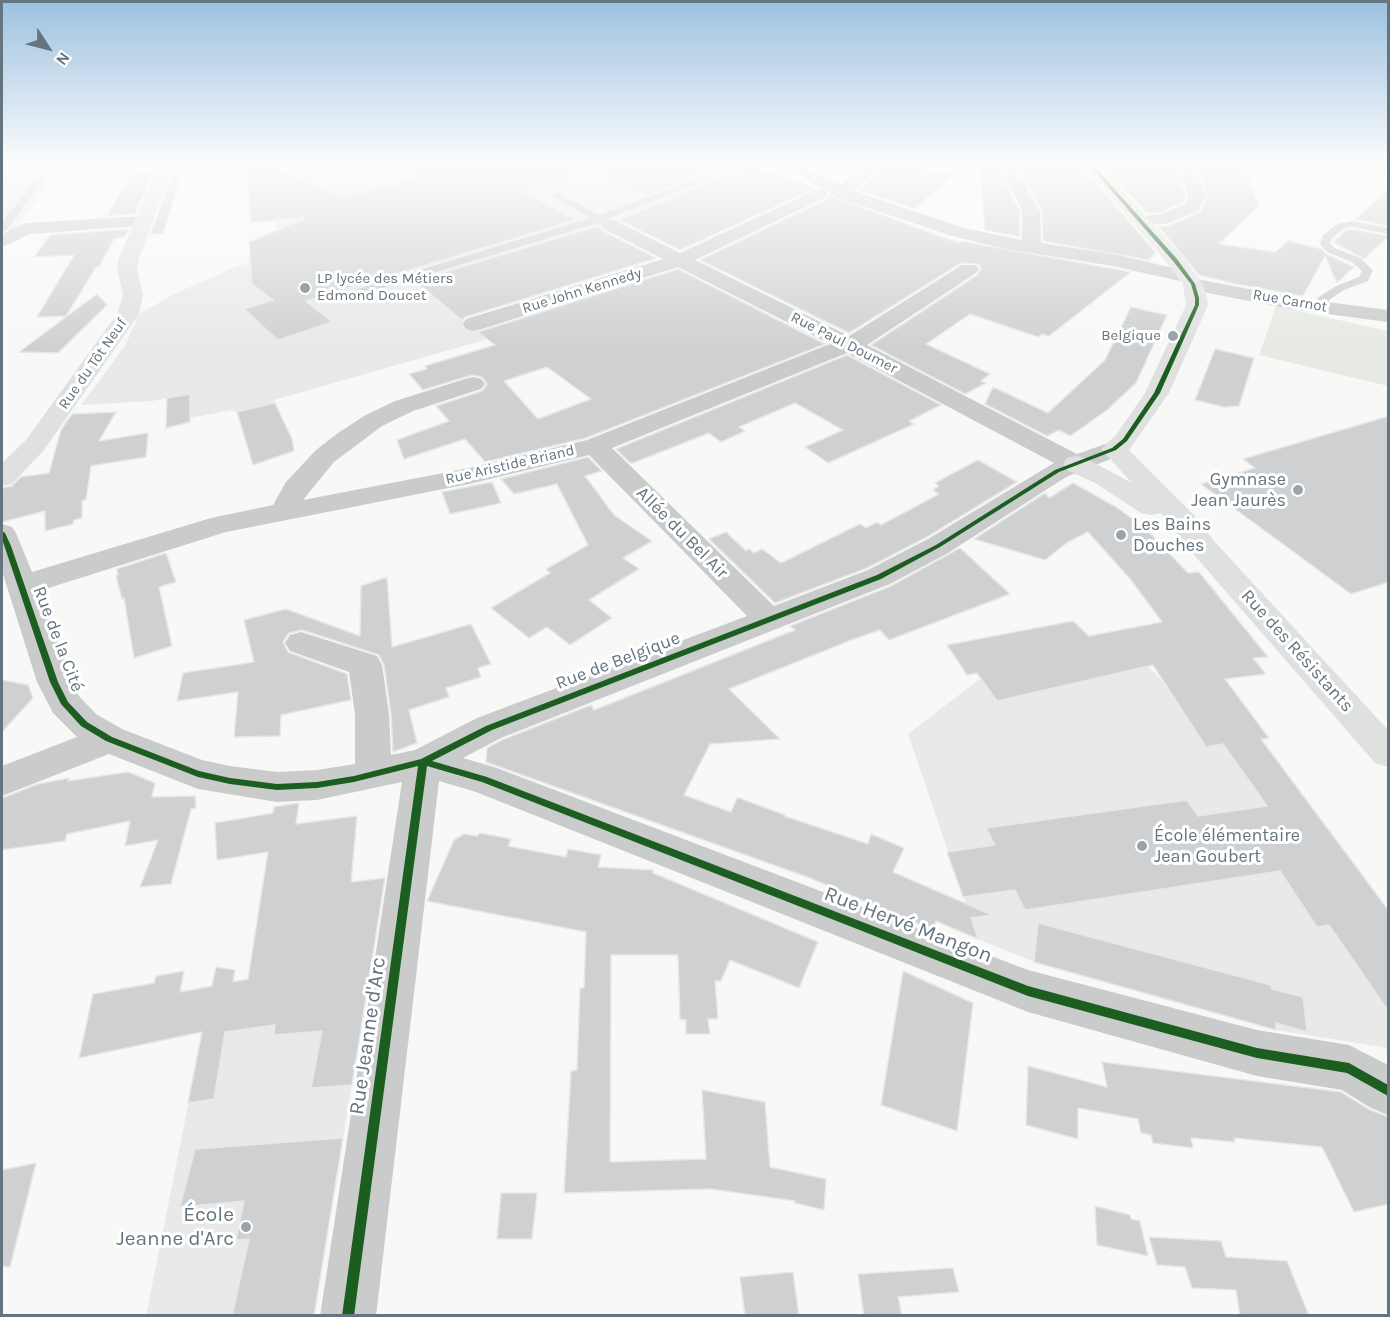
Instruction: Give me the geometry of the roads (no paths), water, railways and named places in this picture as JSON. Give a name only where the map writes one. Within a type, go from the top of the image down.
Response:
[{"type":"street","points":[[2,241],[26,229],[63,226]]},
{"type":"street","name":"Rue du Tôt Neuf","points":[[2,478],[35,445],[128,314],[134,295],[127,268],[142,226]]},
{"type":"street","name":"Rue Paul Doumer","points":[[614,226],[849,345],[1076,464]]},
{"type":"street","name":"Rue John Kennedy","points":[[474,324],[680,260],[750,226]]},
{"type":"street","name":"Rue Carnot","points":[[941,226],[986,239],[1113,260],[1190,280],[1324,307],[1389,316]]},
{"type":"street","points":[[1031,226],[1032,247]]},
{"type":"street","points":[[1114,449],[1125,440],[1157,393],[1197,305],[1190,280],[1146,226]]},
{"type":"street","name":"Rue Aristide Briand","points":[[21,586],[221,524],[469,476],[595,446],[860,340],[969,269]]},
{"type":"street","points":[[288,510],[287,503],[302,481],[325,456],[347,438],[373,421],[404,406],[473,384]]},
{"type":"street","name":"Allée du Bel Air","points":[[595,446],[770,620]]},
{"type":"street","name":"Rue de Belgique","points":[[109,739],[198,774],[230,782],[277,787],[317,785],[423,762],[489,728],[879,577],[938,546],[1057,471],[1114,449]]},
{"type":"street","name":"Rue des Résistants","points":[[1114,449],[1182,519],[1205,549],[1389,753]]},
{"type":"street","name":"Rue des Résistants","points":[[1076,464],[1134,494],[1205,549]]},
{"type":"street","name":"Rue de la Cité","points":[[2,533],[54,682],[65,704],[84,724],[109,739]]},
{"type":"street","points":[[301,643],[365,665],[372,714],[373,774]]},
{"type":"street","points":[[2,781],[109,739]]},
{"type":"street","name":"Rue Hervé Mangon","points":[[423,762],[484,779],[1028,991],[1257,1053],[1349,1068],[1389,1090]]},
{"type":"street","name":"Rue Jeanne d'Arc","points":[[348,1316],[423,762]]},
{"type":"lane","points":[[346,296],[589,226]]},
{"type":"lane","points":[[1324,307],[1323,299],[1340,288],[1364,279],[1368,270],[1356,260],[1331,250],[1324,244],[1327,237],[1341,226]]},
{"type":"lane","points":[[1366,226],[1389,231]]},
{"type":"lane","points":[[2,229],[26,229]]},
{"type":"place","name":"LP lycée des Métiers Edmond Doucet","points":[[305,288]]},
{"type":"place","name":"Belgique","points":[[1173,336]]},
{"type":"place","name":"Gymnase Jean Jaurès","points":[[1298,490]]},
{"type":"place","name":"Les Bains Douches","points":[[1121,535]]},
{"type":"place","name":"École élémentaire Jean Goubert","points":[[1142,846]]},
{"type":"place","name":"École Jeanne d'Arc","points":[[246,1227]]}]
